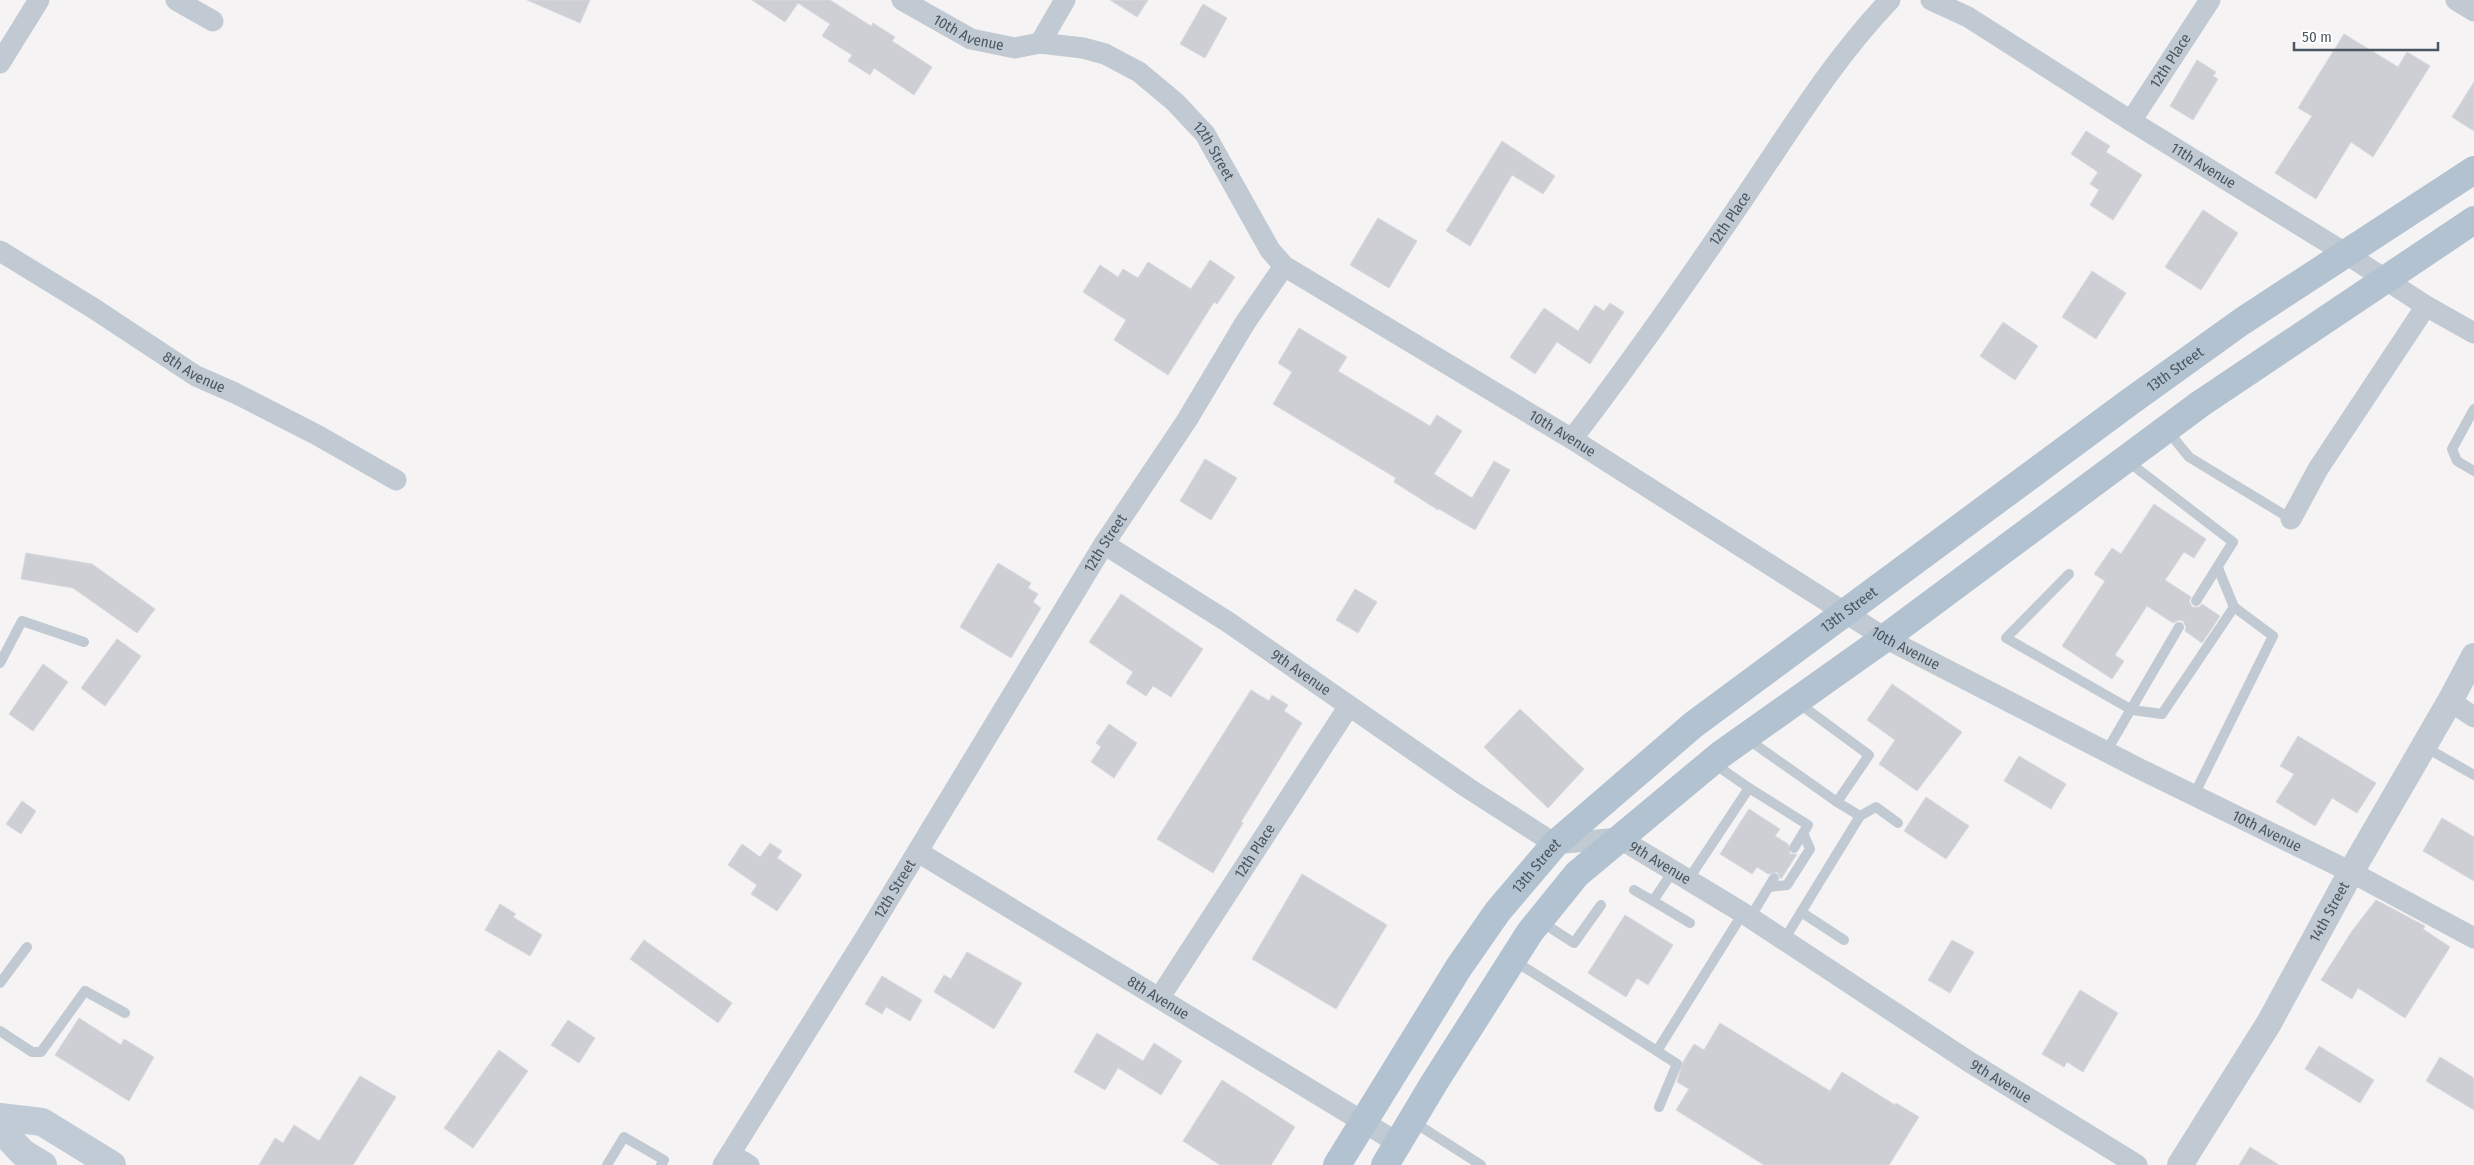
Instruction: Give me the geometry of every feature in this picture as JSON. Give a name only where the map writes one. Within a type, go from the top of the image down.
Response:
[{"type":"main road","name":"13th Street","points":[[1337,1165],[1459,967],[1487,927],[1555,844],[1693,725],[2130,401],[2241,322],[2474,170]]},
{"type":"main road","points":[[1398,1143],[1512,960],[1539,921],[1577,874],[1711,762],[1885,638],[2200,404],[2383,279],[2474,220]]},
{"type":"main road","points":[[0,1117],[42,1122],[112,1165]]},
{"type":"main road","points":[[0,1129],[23,1153],[43,1165]]},
{"type":"street","points":[[0,64],[39,0]]},
{"type":"street","points":[[176,0],[213,21]]},
{"type":"street","name":"10th Avenue","points":[[902,0],[971,39],[1015,48],[1040,43]]},
{"type":"street","points":[[1040,43],[1065,0]]},
{"type":"street","name":"12th Place","points":[[1572,439],[1614,384],[1806,106],[1875,16],[1890,0]]},
{"type":"street","name":"11th Avenue","points":[[1931,0],[1968,17],[2131,122],[2345,253],[2426,306],[2474,333]]},
{"type":"street","name":"12th Place","points":[[2131,122],[2210,0]]},
{"type":"street","points":[[2456,0],[2474,11]]},
{"type":"street","name":"12th Street","points":[[726,1160],[918,852],[1104,544],[1187,420],[1245,323],[1284,266],[1270,250],[1247,212],[1205,134],[1175,102],[1139,72],[1105,54],[1083,48],[1040,43]]},
{"type":"street","name":"8th Avenue","points":[[0,250],[93,308],[196,376],[235,392],[317,435],[396,480]]},
{"type":"street","name":"10th Avenue","points":[[1284,266],[1572,439],[1885,638],[2106,752],[2350,872],[2474,938]]},
{"type":"street","points":[[2291,519],[2318,470],[2426,306]]},
{"type":"street","name":"9th Avenue","points":[[1104,544],[1228,622],[1349,706],[1555,844],[1619,838],[1746,915],[1960,1056],[2137,1165]]},
{"type":"street","name":"14th Street","points":[[2180,1165],[2269,1023],[2350,872],[2450,701],[2474,656]]},
{"type":"street","points":[[2450,701],[2474,717]]},
{"type":"street","name":"12th Place","points":[[1160,997],[1349,706]]},
{"type":"street","name":"8th Avenue","points":[[918,852],[1398,1143]]},
{"type":"street","points":[[726,1160],[749,1165]]},
{"type":"lane","points":[[2474,409],[2452,448],[2457,461],[2474,471]]},
{"type":"lane","points":[[2167,429],[2189,458],[2291,519]]},
{"type":"lane","points":[[2126,460],[2233,542],[2196,600]]},
{"type":"lane","points":[[2194,795],[2273,636],[2234,607],[2218,568]]},
{"type":"lane","points":[[2069,574],[2006,638],[2132,710],[2162,714],[2234,607]]},
{"type":"lane","points":[[0,664],[22,622],[84,642]]},
{"type":"lane","points":[[2106,752],[2179,628]]},
{"type":"lane","points":[[1796,702],[1869,755],[1837,802]]},
{"type":"lane","points":[[1745,738],[1860,816]]},
{"type":"lane","points":[[2423,746],[2474,774]]},
{"type":"lane","points":[[1711,762],[1808,824],[1794,848]]},
{"type":"lane","points":[[1654,901],[1681,876],[1749,788]]},
{"type":"lane","points":[[1784,940],[1860,816],[1876,808],[1898,823]]},
{"type":"lane","points":[[1657,1051],[1746,915],[1772,883],[1787,885],[1810,849],[1803,834]]},
{"type":"lane","points":[[1634,890],[1690,923]]},
{"type":"lane","points":[[1539,921],[1574,943],[1601,905]]},
{"type":"lane","points":[[1801,912],[1844,940]]},
{"type":"lane","points":[[0,983],[27,948]]},
{"type":"lane","points":[[1512,960],[1677,1064],[1659,1107]]},
{"type":"lane","points":[[0,1031],[32,1052],[41,1052],[85,991],[125,1013]]},
{"type":"lane","points":[[607,1165],[624,1137],[664,1160],[662,1165]]},
{"type":"lane","points":[[1398,1143],[1481,1165]]},
{"type":"building","points":[[527,0],[590,0],[580,23]]},
{"type":"building","points":[[752,0],[830,0],[871,26],[873,23],[895,37],[892,41],[932,67],[914,95],[874,68],[870,75],[848,61],[852,55],[822,36],[830,24],[798,3],[785,22]]},
{"type":"building","points":[[1110,0],[1148,0],[1137,17]]},
{"type":"building","points":[[1203,4],[1227,18],[1205,58],[1180,44]]},
{"type":"building","points":[[2344,34],[2398,67],[2407,52],[2430,66],[2373,157],[2351,142],[2316,199],[2275,173],[2312,116],[2298,108]]},
{"type":"building","points":[[2197,60],[2216,72],[2213,76],[2218,79],[2193,120],[2170,106]]},
{"type":"building","points":[[2474,82],[2474,131],[2452,117]]},
{"type":"building","points":[[2086,131],[2110,146],[2106,152],[2142,175],[2113,220],[2090,205],[2099,190],[2090,184],[2098,172],[2071,154]]},
{"type":"building","points":[[1502,141],[1555,176],[1543,194],[1512,175],[1470,246],[1446,231]]},
{"type":"building","points":[[2203,210],[2238,233],[2201,290],[2165,267]]},
{"type":"building","points":[[1378,218],[1417,241],[1389,288],[1350,265]]},
{"type":"building","points":[[1210,260],[1235,277],[1217,304],[1214,302],[1168,375],[1114,340],[1126,320],[1083,292],[1100,265],[1118,277],[1123,269],[1138,278],[1148,262],[1191,289]]},
{"type":"building","points":[[2092,271],[2126,293],[2096,339],[2062,317]]},
{"type":"building","points":[[1610,303],[1624,312],[1590,364],[1557,342],[1535,374],[1510,357],[1544,308],[1578,331],[1595,305],[1604,311]]},
{"type":"building","points":[[2003,322],[2038,346],[2015,380],[1980,356]]},
{"type":"building","points":[[1299,328],[1347,357],[1338,371],[1430,426],[1437,415],[1462,431],[1434,474],[1472,498],[1494,461],[1510,470],[1475,530],[1438,510],[1394,482],[1396,478],[1273,404],[1292,372],[1278,363]]},
{"type":"building","points":[[1205,459],[1237,478],[1211,520],[1180,501]]},
{"type":"building","points":[[2154,504],[2206,539],[2194,558],[2184,552],[2165,580],[2191,597],[2189,601],[2192,607],[2199,607],[2202,604],[2220,616],[2202,643],[2185,631],[2186,627],[2183,621],[2179,620],[2173,623],[2147,606],[2115,655],[2124,661],[2112,679],[2062,646],[2105,581],[2094,574],[2112,548],[2121,554]]},
{"type":"building","points":[[26,553],[92,564],[155,609],[137,633],[73,588],[21,579]]},
{"type":"building","points":[[998,563],[1031,583],[1028,588],[1038,594],[1033,602],[1041,608],[1011,658],[960,627]]},
{"type":"building","points":[[1355,589],[1377,602],[1358,633],[1336,620]]},
{"type":"building","points":[[1121,594],[1203,649],[1171,697],[1153,686],[1146,696],[1126,683],[1133,672],[1089,642]]},
{"type":"building","points":[[117,639],[141,656],[105,706],[81,688]]},
{"type":"building","points":[[43,664],[68,682],[33,731],[9,714]]},
{"type":"building","points":[[1892,684],[1962,732],[1917,791],[1879,764],[1895,740],[1867,720]]},
{"type":"building","points":[[1251,690],[1269,701],[1272,695],[1288,705],[1284,711],[1302,723],[1241,822],[1243,823],[1213,873],[1157,839]]},
{"type":"building","points":[[1520,709],[1584,769],[1548,808],[1484,747]]},
{"type":"building","points":[[1109,724],[1137,743],[1114,778],[1091,762],[1101,747],[1096,743]]},
{"type":"building","points":[[2298,736],[2376,783],[2357,813],[2332,798],[2315,826],[2276,802],[2294,774],[2280,766]]},
{"type":"building","points":[[2019,756],[2066,784],[2051,809],[2004,781]]},
{"type":"building","points":[[1926,797],[1969,826],[1946,859],[1904,831]]},
{"type":"building","points":[[22,801],[36,811],[21,834],[6,824]]},
{"type":"building","points":[[1749,809],[1780,829],[1775,836],[1788,844],[1790,854],[1797,854],[1781,879],[1777,872],[1768,874],[1757,867],[1752,874],[1720,854]]},
{"type":"building","points":[[2442,818],[2474,837],[2474,881],[2423,851]]},
{"type":"building","points":[[770,843],[782,851],[777,858],[802,875],[777,911],[751,894],[757,885],[728,865],[742,844],[760,857]]},
{"type":"building","points":[[1302,874],[1387,925],[1336,1009],[1252,959]]},
{"type":"building","points":[[2376,900],[2425,926],[2423,929],[2450,947],[2405,1018],[2358,988],[2352,999],[2321,980],[2352,931]]},
{"type":"building","points":[[500,904],[516,914],[513,917],[542,935],[530,956],[485,930]]},
{"type":"building","points":[[1625,915],[1673,945],[1648,985],[1637,978],[1626,997],[1588,973]]},
{"type":"building","points":[[644,940],[732,1003],[718,1023],[630,959]]},
{"type":"building","points":[[1952,940],[1974,952],[1950,993],[1928,980]]},
{"type":"building","points":[[967,952],[1022,983],[994,1029],[934,992],[944,975],[951,979]]},
{"type":"building","points":[[882,976],[922,1000],[910,1021],[886,1007],[882,1014],[865,1004]]},
{"type":"building","points":[[2080,990],[2118,1013],[2083,1072],[2067,1062],[2064,1067],[2042,1054]]},
{"type":"building","points":[[79,1018],[121,1045],[124,1039],[154,1057],[129,1101],[55,1055]]},
{"type":"building","points":[[568,1020],[595,1038],[579,1063],[551,1045]]},
{"type":"building","points":[[1720,1023],[1830,1091],[1842,1072],[1895,1105],[1896,1103],[1919,1117],[1889,1165],[1764,1165],[1676,1110],[1689,1089],[1677,1082],[1683,1062],[1694,1044],[1704,1050]]},
{"type":"building","points":[[1097,1033],[1143,1061],[1154,1043],[1182,1061],[1161,1095],[1118,1068],[1105,1090],[1074,1072]]},
{"type":"building","points":[[2319,1046],[2374,1080],[2360,1103],[2305,1069]]},
{"type":"building","points":[[499,1050],[528,1071],[473,1148],[444,1128]]},
{"type":"building","points":[[2440,1057],[2474,1078],[2474,1110],[2426,1081]]},
{"type":"building","points":[[360,1076],[396,1097],[353,1165],[259,1165],[275,1138],[283,1143],[294,1125],[319,1141]]},
{"type":"building","points":[[1222,1080],[1295,1127],[1271,1165],[1220,1165],[1183,1141]]},
{"type":"building","points":[[2250,1147],[2279,1165],[2239,1165]]}]
